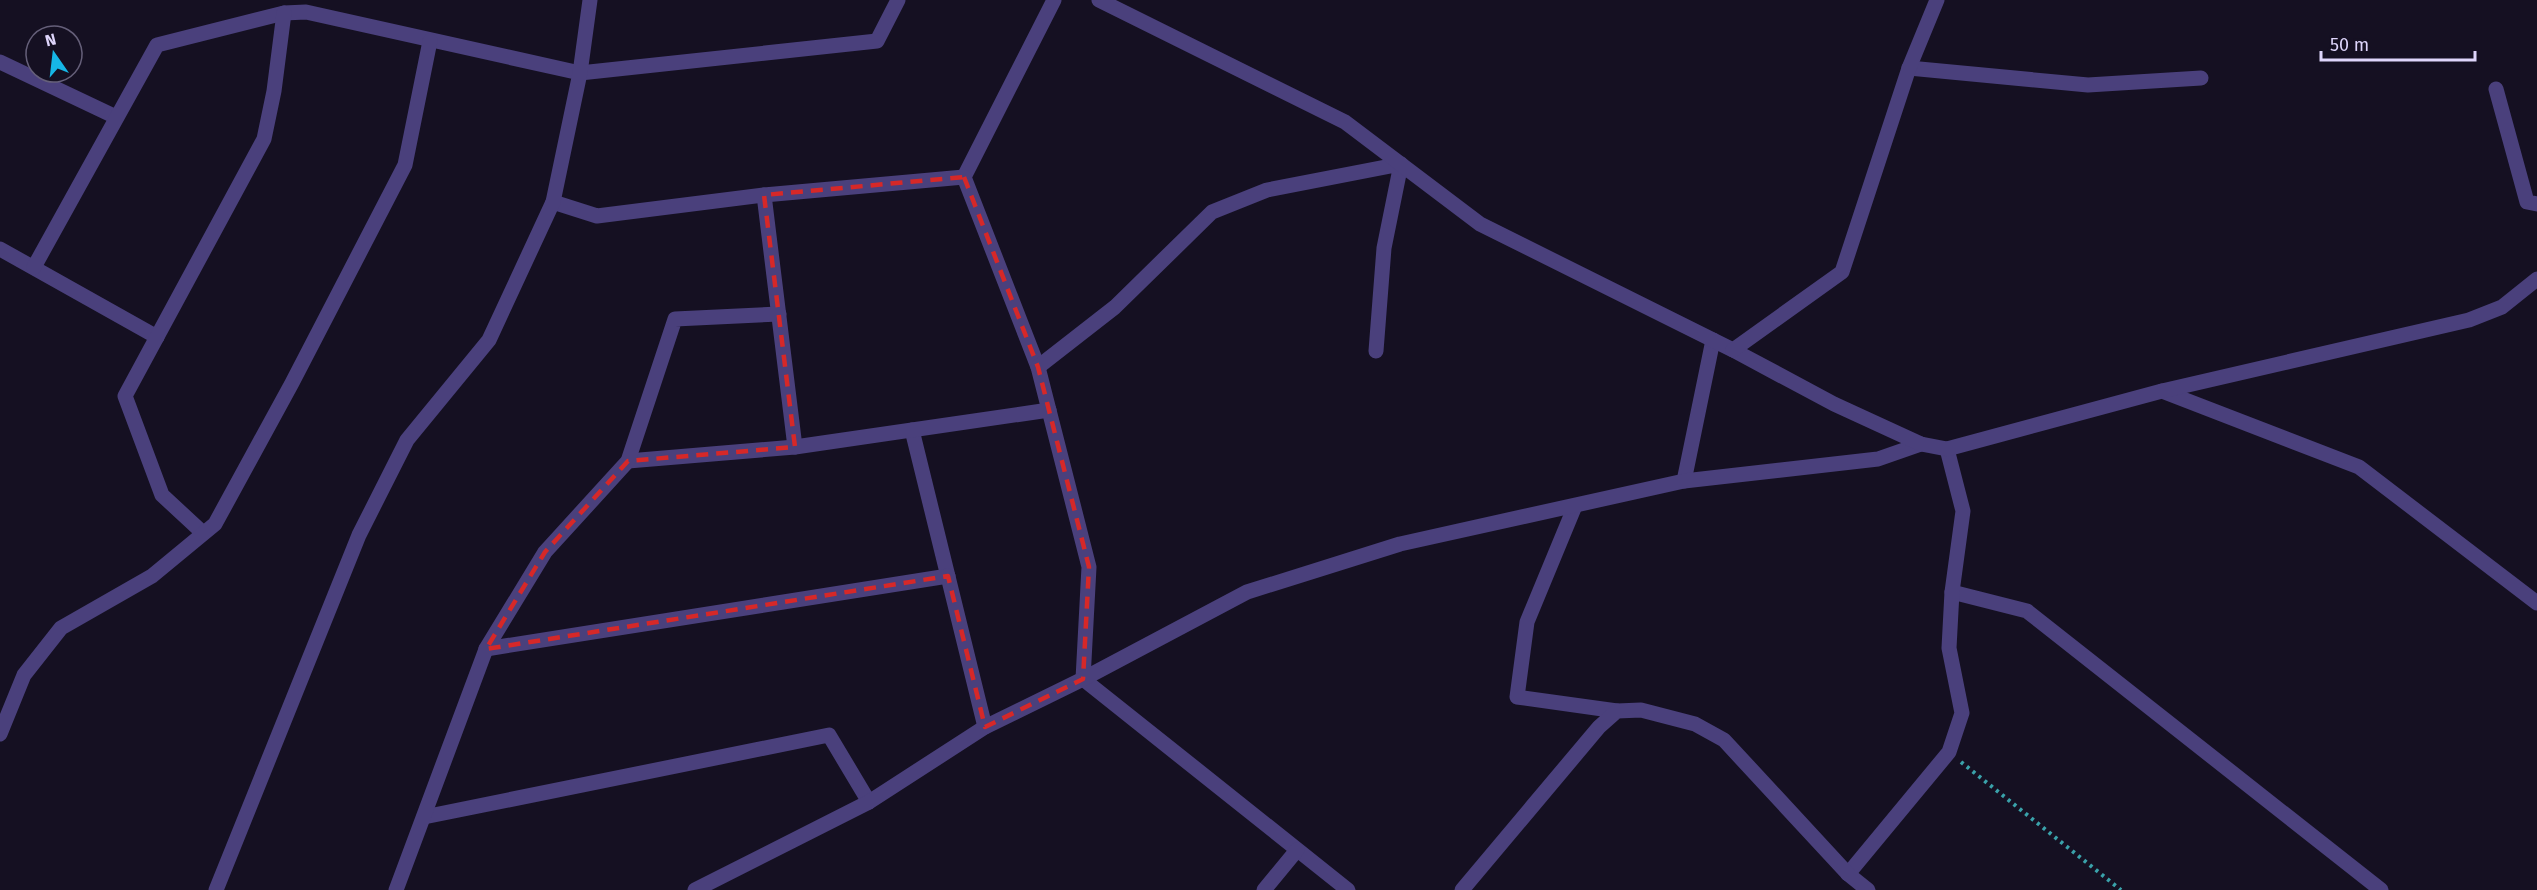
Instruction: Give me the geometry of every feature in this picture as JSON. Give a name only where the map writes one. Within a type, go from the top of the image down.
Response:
[{"type":"street","points":[[216,890],[359,535],[407,440],[489,340],[553,202],[580,73],[590,0]]},
{"type":"street","points":[[34,267],[157,45],[284,13],[306,12],[580,73],[877,41],[898,0]]},
{"type":"street","points":[[1054,0],[964,177],[1038,368],[1089,567],[1083,679]]},
{"type":"street","points":[[1099,0],[1345,122],[1480,224],[1713,340],[1834,404],[1921,444],[1947,449],[2162,391],[2469,320],[2502,307],[2537,279]]},
{"type":"street","points":[[1733,351],[1842,272],[1909,68],[1937,0]]},
{"type":"street","points":[[203,533],[162,495],[125,396],[264,139],[274,91],[284,13]]},
{"type":"street","points":[[0,734],[24,675],[61,628],[152,576],[214,524],[270,423],[405,165],[429,40]]},
{"type":"street","points":[[0,63],[116,117]]},
{"type":"street","points":[[1909,68],[2088,85],[2200,78]]},
{"type":"street","points":[[2496,89],[2527,202],[2537,204]]},
{"type":"street","points":[[1038,368],[1115,307],[1212,212],[1267,190],[1401,164]]},
{"type":"street","points":[[1376,351],[1384,248],[1401,164]]},
{"type":"street","points":[[553,202],[597,216],[764,195],[964,177]]},
{"type":"street","points":[[764,195],[795,447]]},
{"type":"street","points":[[0,249],[157,336]]},
{"type":"street","points":[[396,890],[486,649],[545,552],[628,461],[675,319],[779,314]]},
{"type":"street","points":[[1684,481],[1713,340]]},
{"type":"street","points":[[2162,391],[2359,467],[2537,603]]},
{"type":"street","points":[[628,461],[795,447],[1049,410]]},
{"type":"street","points":[[912,430],[985,727]]},
{"type":"street","points":[[695,890],[869,802],[985,727],[1083,679],[1247,592],[1400,544],[1684,481],[1878,459],[1921,444]]},
{"type":"street","points":[[1848,874],[1948,752],[1962,713],[1949,648],[1952,592],[1964,511],[1947,449]]},
{"type":"street","points":[[1575,506],[1527,622],[1517,697],[1617,711],[1641,710],[1695,724],[1724,740],[1848,874],[1868,890]]},
{"type":"street","points":[[486,649],[948,576]]},
{"type":"street","points":[[1952,592],[2026,611],[2381,890]]},
{"type":"street","points":[[1083,679],[1347,890]]},
{"type":"street","points":[[1462,890],[1599,727],[1617,711]]},
{"type":"street","points":[[424,817],[829,735],[869,802]]},
{"type":"street","points":[[1264,890],[1297,850]]},
{"type":"path","points":[[1948,752],[2121,890]]},
{"type":"highlighted area","points":[[964,177],[1038,367],[1089,567],[1083,679],[985,727],[948,576],[486,649],[545,552],[628,461],[795,447],[764,195]]}]
